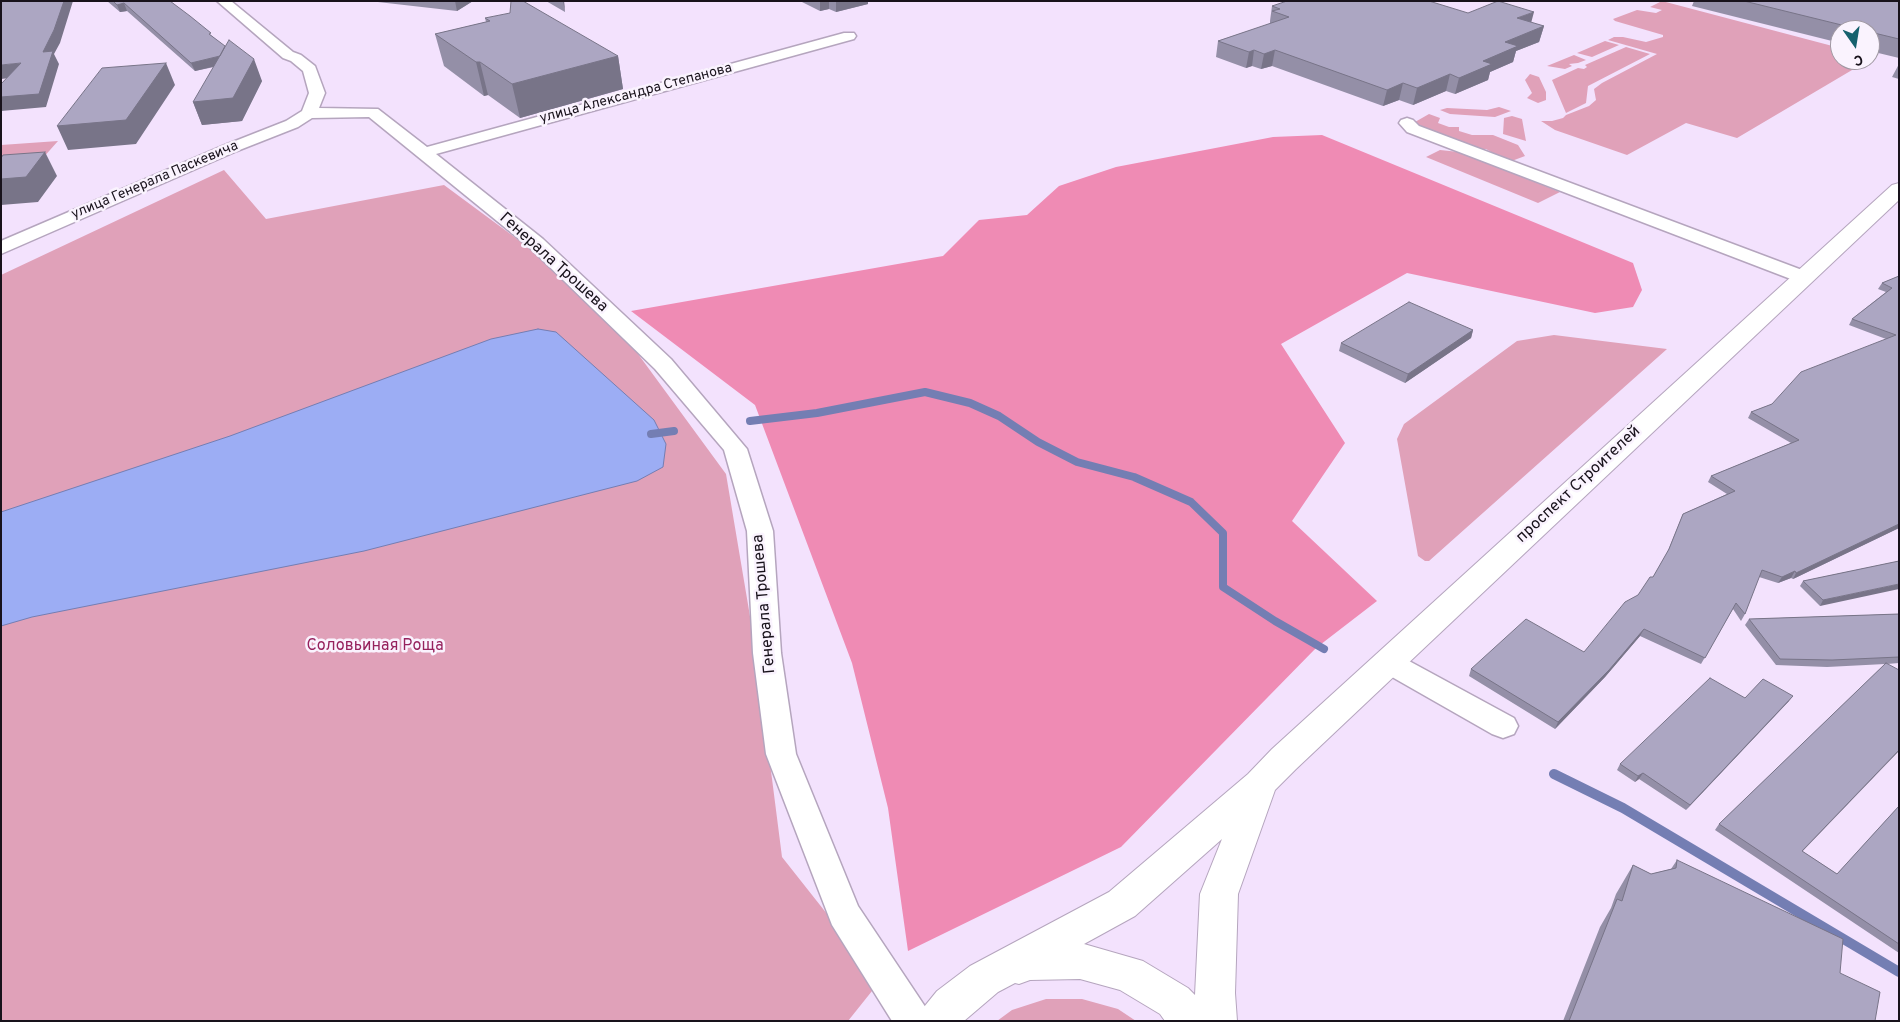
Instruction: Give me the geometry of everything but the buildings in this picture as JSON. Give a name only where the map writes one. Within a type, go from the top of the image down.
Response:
[{"type":"main road","name":"проспект Строителей","points":[[938,1021],[951,1005],[984,980],[1122,904],[1260,784],[1284,759],[1388,662],[1899,189]]},
{"type":"main road","name":"проспект Строителей","points":[[1217,1021],[1215,994],[1219,894],[1260,784]]},
{"type":"main road","name":"проспект Строителей","points":[[984,980],[1030,962],[1080,961],[1129,974],[1174,1001],[1192,1021]]},
{"type":"street","points":[[222,1],[288,55],[296,58],[310,69],[317,93],[308,113]]},
{"type":"street","name":"улица Александра Степанова","points":[[423,153],[849,36]]},
{"type":"street","name":"Генерала Трошева","points":[[308,113],[373,112],[536,244],[569,274],[663,364],[735,448],[760,531],[767,653],[781,754],[844,914],[913,1021]]},
{"type":"street","name":"улица Генерала Паскевича","points":[[1,248],[231,148],[292,124],[308,113]]},
{"type":"street","points":[[1407,123],[1413,129],[1431,136],[1803,277]]},
{"type":"street","points":[[1388,662],[1503,726]]},
{"type":"green space","points":[[1662,1],[1830,45],[1830,70],[1852,70],[1737,138],[1686,123],[1627,155],[1555,130],[1541,121],[1563,118],[1589,106],[1596,100],[1594,89],[1657,54],[1608,40],[1614,37],[1623,37],[1646,42],[1663,37],[1663,35],[1613,19],[1637,10],[1656,13],[1662,10],[1650,7]]},
{"type":"green space","points":[[1605,41],[1619,45],[1592,57],[1577,53]]},
{"type":"green space","points":[[1626,47],[1650,54],[1588,86],[1586,103],[1566,113],[1552,80],[1578,68],[1584,69],[1587,67],[1585,65]]},
{"type":"green space","points":[[1574,55],[1586,60],[1569,64],[1572,66],[1565,69],[1547,66]]},
{"type":"green space","points":[[1530,74],[1539,77],[1546,92],[1546,100],[1538,103],[1527,98],[1532,93],[1525,80]]},
{"type":"green space","points":[[1499,107],[1511,111],[1495,117],[1450,114],[1440,110],[1447,108],[1487,110]]},
{"type":"green space","points":[[1429,114],[1440,118],[1438,123],[1449,127],[1459,127],[1459,131],[1472,135],[1493,135],[1518,145],[1525,156],[1509,162],[1494,156],[1493,153],[1486,149],[1476,150],[1460,141],[1445,139],[1416,127],[1415,122]]},
{"type":"green space","points":[[1512,116],[1522,119],[1526,141],[1503,134],[1504,118]]},
{"type":"green space","points":[[58,141],[42,159],[1,174],[1,145]]},
{"type":"green space","points":[[1440,150],[1459,152],[1560,192],[1538,203],[1426,157]]},
{"type":"green space","name":"Соловьиная Роща","points":[[224,170],[266,219],[444,185],[597,298],[726,474],[755,646],[782,857],[880,981],[848,1021],[1,1021],[1,275]]},
{"type":"green space","points":[[1554,335],[1667,349],[1429,561],[1425,561],[1418,556],[1397,439],[1404,424],[1517,341]]},
{"type":"green space","points":[[1046,999],[1082,999],[1118,1009],[1136,1021],[997,1021],[1012,1010]]},
{"type":"shaded area","points":[[1322,135],[1633,263],[1642,290],[1633,307],[1595,313],[1407,273],[1281,344],[1345,443],[1292,521],[1377,601],[1316,648],[1121,847],[908,951],[888,808],[852,663],[755,405],[631,311],[943,256],[979,220],[1027,215],[1059,186],[1116,167],[1273,137]]},
{"type":"water","points":[[538,329],[556,332],[654,420],[666,444],[663,467],[637,481],[364,551],[32,617],[1,626],[1,512],[230,436],[491,339]]},
{"type":"waterway","points":[[750,421],[817,413],[925,392],[970,403],[999,416],[1038,442],[1077,462],[1134,477],[1191,502],[1223,533],[1223,587],[1275,621],[1324,649]]},
{"type":"waterway","points":[[651,434],[674,431]]},
{"type":"waterway","points":[[1554,774],[1623,808],[1899,972]]}]
